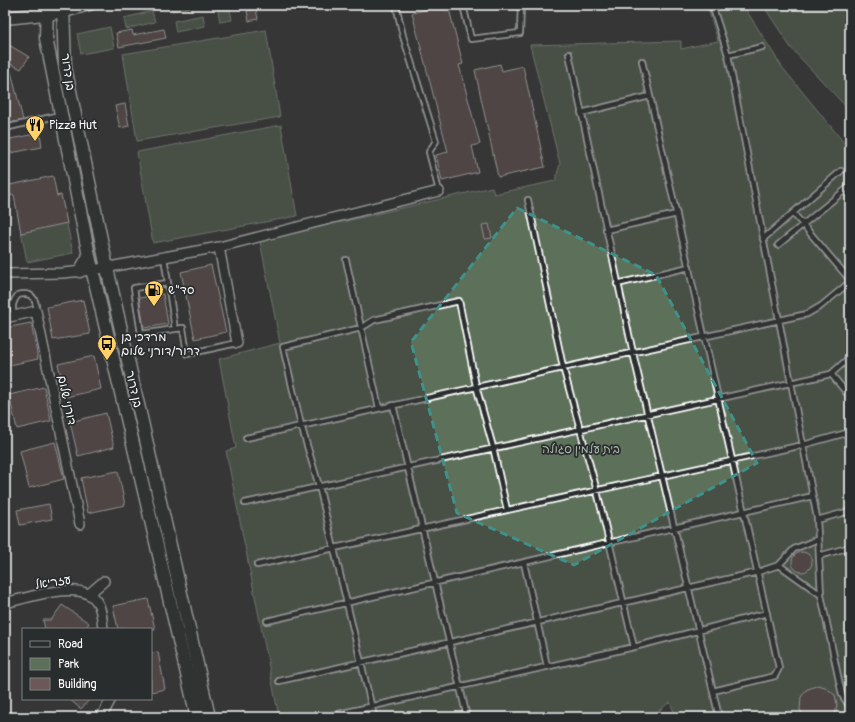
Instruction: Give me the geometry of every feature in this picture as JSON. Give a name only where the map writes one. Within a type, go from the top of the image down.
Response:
[{"type":"street","points":[[5,18],[47,9],[63,9],[91,5]]},
{"type":"street","name":"בן דרור","points":[[47,9],[46,38],[89,256],[197,717]]},
{"type":"street","name":"בן דרור","points":[[63,9],[65,68],[107,268],[209,717]]},
{"type":"street","points":[[5,18],[23,18],[32,22],[40,27],[46,38]]},
{"type":"street","points":[[5,274],[63,273],[93,270],[219,247],[438,191]]},
{"type":"street","points":[[219,247],[237,343]]},
{"type":"street","points":[[80,271],[89,256]]},
{"type":"street","name":"דורני שלום","points":[[9,317],[36,312],[80,524]]},
{"type":"street","points":[[103,628],[97,601],[89,594],[104,581]]},
{"type":"street","name":"עזריאל","points":[[5,603],[62,591],[78,590],[89,594]]},
{"type":"street","points":[[98,717],[104,714],[111,700]]},
{"type":"lane","points":[[396,5],[403,36],[436,142],[429,152],[438,191]]},
{"type":"lane","points":[[464,5],[470,39],[520,33],[521,5]]},
{"type":"lane","points":[[712,5],[728,55],[778,321],[813,496],[817,520],[822,595],[842,695],[850,707]]},
{"type":"lane","points":[[728,55],[762,48]]},
{"type":"lane","points":[[569,54],[617,284],[661,476],[720,717]]},
{"type":"lane","points":[[642,61],[779,668],[775,676],[713,691]]},
{"type":"lane","points":[[581,112],[650,96]]},
{"type":"lane","points":[[5,128],[62,114]]},
{"type":"lane","points":[[763,239],[841,171]]},
{"type":"lane","points":[[778,245],[850,186]]},
{"type":"lane","points":[[528,200],[563,367],[597,491],[634,647]]},
{"type":"lane","points":[[246,438],[807,314],[822,306],[850,281],[793,213]]},
{"type":"lane","points":[[606,230],[677,214]]},
{"type":"lane","points":[[164,257],[175,329]]},
{"type":"lane","points":[[346,260],[379,408]]},
{"type":"lane","points":[[617,284],[689,267]]},
{"type":"lane","points":[[168,283],[134,288],[140,334],[183,328],[186,354],[237,343]]},
{"type":"lane","points":[[9,317],[14,300],[18,295],[30,295],[34,298],[36,305]]},
{"type":"lane","points":[[374,717],[320,486],[301,425],[283,347],[361,328],[374,320],[459,301],[476,386],[493,448],[507,510]]},
{"type":"lane","points":[[245,502],[719,397],[831,374],[850,357]]},
{"type":"lane","points":[[831,374],[850,397]]},
{"type":"lane","points":[[393,406],[467,717]]},
{"type":"lane","points":[[257,566],[803,445],[850,432]]},
{"type":"lane","points":[[267,621],[813,496]]},
{"type":"lane","points":[[817,520],[850,511]]},
{"type":"lane","points":[[279,681],[624,604],[758,572],[779,565],[794,549],[818,539]]},
{"type":"lane","points":[[819,556],[850,547]]},
{"type":"lane","points":[[524,563],[547,666]]},
{"type":"lane","points":[[779,565],[822,595]]},
{"type":"lane","points":[[325,717],[459,685],[634,647],[767,613]]},
{"type":"highlighted area","points":[[517,208],[656,275],[757,463],[574,565],[457,513],[411,342]]},
{"type":"green space","points":[[170,5],[201,5],[172,11]]},
{"type":"green space","points":[[217,5],[229,5],[232,20],[220,22]]},
{"type":"green space","name":"בית עלמין סגולה","points":[[707,5],[743,5],[782,67],[850,150],[850,717],[676,717],[670,702],[651,717],[279,717],[226,451],[236,448],[219,359],[280,343],[260,241],[492,187],[494,194],[555,181],[560,164],[530,45],[681,41],[681,49],[718,41]]},
{"type":"green space","points":[[763,5],[850,5],[850,111],[791,48]]},
{"type":"green space","points":[[152,11],[155,22],[126,29],[124,18]]},
{"type":"green space","points":[[203,15],[205,26],[176,32],[174,21]]},
{"type":"green space","points":[[110,27],[114,48],[81,54],[77,34]]},
{"type":"green space","points":[[266,30],[280,117],[137,141],[123,54]]},
{"type":"green space","points":[[281,125],[297,216],[153,243],[137,152]]},
{"type":"green space","points":[[61,195],[73,253],[27,262],[16,205]]},
{"type":"building","points":[[448,5],[463,64],[459,65],[480,144],[472,146],[478,172],[442,181],[436,155],[448,152],[412,13]]},
{"type":"building","points":[[256,9],[258,19],[249,21],[247,11]]},
{"type":"building","points":[[164,29],[166,38],[119,47],[116,33],[132,30],[133,35]]},
{"type":"building","points":[[9,45],[29,57],[21,69],[9,63],[23,120],[5,124],[5,46]]},
{"type":"building","points":[[500,64],[502,71],[523,66],[545,167],[498,177],[475,70]]},
{"type":"building","points":[[125,104],[129,126],[120,128],[115,106]]},
{"type":"building","points":[[40,133],[42,147],[5,154],[5,140]]},
{"type":"building","points":[[53,176],[57,196],[61,195],[67,223],[21,233],[14,195],[5,196],[5,186]]},
{"type":"building","points":[[489,224],[492,238],[485,239],[482,225]]},
{"type":"building","points":[[211,265],[226,332],[195,339],[181,272]]},
{"type":"building","points":[[163,294],[168,324],[144,328],[139,298]]},
{"type":"building","points":[[83,300],[90,334],[53,340],[47,307]]},
{"type":"building","points":[[31,323],[38,359],[5,366],[5,328]]},
{"type":"building","points":[[94,356],[101,389],[66,397],[58,364]]},
{"type":"building","points":[[44,387],[51,421],[17,429],[9,395]]},
{"type":"building","points":[[106,413],[114,447],[78,456],[70,422]]},
{"type":"building","points":[[55,442],[64,479],[29,488],[20,451]]},
{"type":"building","points":[[118,471],[125,505],[88,513],[81,478]]},
{"type":"building","points":[[49,504],[52,519],[20,525],[17,510]]},
{"type":"building","points":[[802,552],[809,555],[812,562],[809,569],[802,572],[795,569],[792,562],[795,555]]},
{"type":"building","points":[[148,599],[155,629],[118,628],[113,606]]},
{"type":"building","points":[[62,605],[89,623],[86,628],[45,628],[43,620],[51,620]]},
{"type":"building","points":[[158,652],[165,689],[152,692],[152,653]]},
{"type":"building","points":[[818,685],[825,687],[835,695],[837,704],[833,717],[804,717],[800,710],[801,697],[806,690]]},
{"type":"building","points":[[70,700],[89,700],[81,709]]},
{"type":"place","name":"Pizza Hut","points":[[35,142]]},
{"type":"place","name":"סד\"ש","points":[[154,307]]},
{"type":"place","name":"מרדכי בן דרור/דורני שלום","points":[[107,361]]}]
